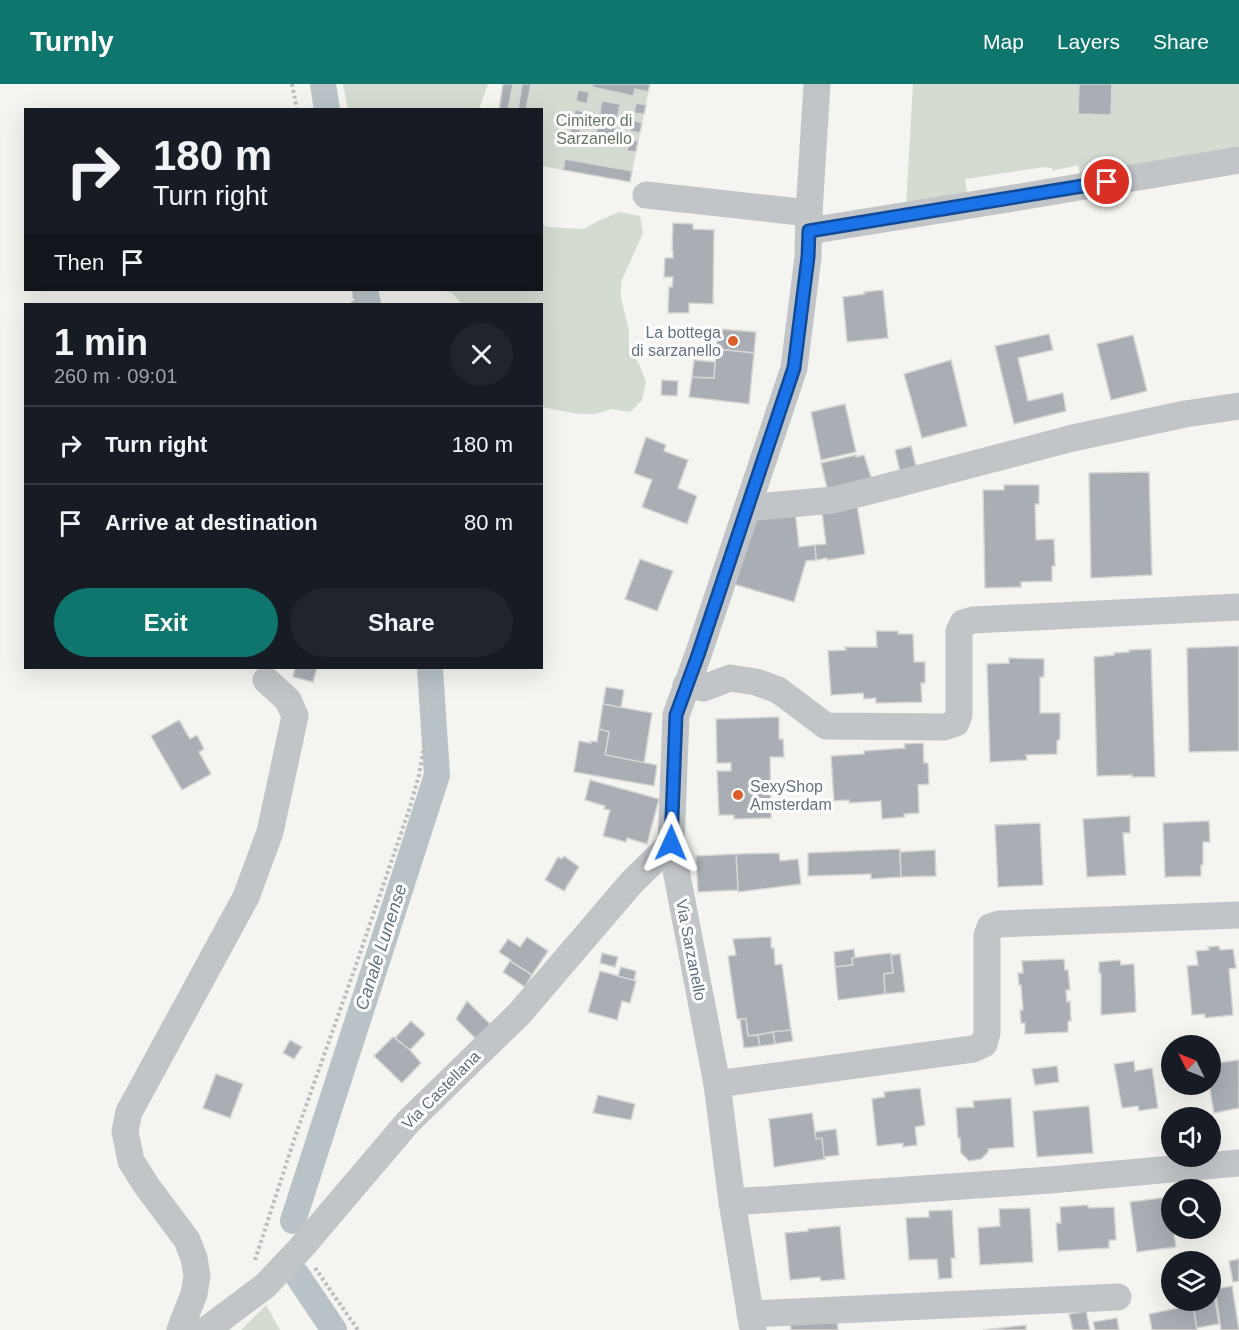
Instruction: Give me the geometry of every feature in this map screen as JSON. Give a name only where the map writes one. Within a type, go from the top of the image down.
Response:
[{"type":"street","name":"Via Sarzanello","points":[[751,1322],[732,1202],[717,1084],[671,843],[676,715],[794,368],[808,257],[817,84]]},
{"type":"street","points":[[646,195],[809,222],[1008,199],[1239,160]]},
{"type":"street","points":[[747,508],[833,500],[1073,438],[1185,414],[1239,406]]},
{"type":"street","points":[[686,685],[704,688],[730,678],[756,682],[778,690],[826,726],[944,727],[956,723],[959,715],[959,631],[963,623],[973,620],[1239,607]]},
{"type":"street","points":[[180,1330],[194,1294],[197,1276],[194,1258],[187,1240],[131,1161],[124,1131],[129,1112],[246,897],[270,832],[295,716],[288,700],[266,680]]},
{"type":"street","name":"Via Castellana","points":[[206,1330],[266,1286],[408,1122],[519,1014],[632,882],[671,843]]},
{"type":"street","points":[[717,1084],[973,1049],[984,1044],[987,1034],[987,936],[990,927],[999,924],[1239,915]]},
{"type":"street","points":[[732,1202],[1050,1180],[1239,1162]]},
{"type":"street","points":[[751,1322],[1118,1297]]},
{"type":"path","points":[[292,84],[297,108]]},
{"type":"path","points":[[266,1286],[254,1262],[419,775],[426,734],[420,669]]},
{"type":"path","points":[[301,1248],[358,1330]]},
{"type":"green space","points":[[343,84],[488,84],[479,108],[348,108]]},
{"type":"green space","name":"Cimitero di Sarzanello","points":[[503,84],[650,84],[630,182],[543,166],[543,108],[499,108]]},
{"type":"green space","points":[[913,84],[1239,84],[1239,148],[1081,177],[1078,165],[1052,171],[1052,168],[1045,167],[965,179],[968,199],[906,207]]},
{"type":"green space","points":[[620,212],[640,216],[643,233],[621,282],[621,298],[629,331],[629,348],[646,382],[642,400],[630,412],[612,409],[595,414],[578,414],[543,407],[543,303],[461,303],[452,293],[447,291],[543,291],[543,225],[547,227],[584,229]]},
{"type":"green space","points":[[266,1305],[280,1330],[241,1330]]},
{"type":"building","points":[[503,84],[513,84],[508,108],[499,108]]},
{"type":"building","points":[[522,84],[531,84],[526,108],[518,108]]},
{"type":"building","points":[[593,84],[650,84],[648,92],[635,89],[633,96],[592,87]]},
{"type":"building","points":[[1079,84],[1112,84],[1111,115],[1078,114]]},
{"type":"building","points":[[578,90],[589,92],[587,104],[576,101]]},
{"type":"building","points":[[602,101],[620,104],[612,148],[594,144]]},
{"type":"building","points":[[636,103],[646,105],[644,114],[634,113]]},
{"type":"building","points":[[575,110],[585,112],[582,122],[573,120]]},
{"type":"building","points":[[633,120],[642,123],[640,133],[630,131]]},
{"type":"building","points":[[571,128],[581,130],[578,142],[569,140]]},
{"type":"building","points":[[629,139],[638,141],[636,152],[627,151]]},
{"type":"building","points":[[565,159],[632,171],[630,182],[563,170]]},
{"type":"building","points":[[673,223],[693,224],[693,229],[714,230],[713,304],[689,303],[689,313],[668,313],[669,287],[672,287],[673,277],[664,277],[665,258],[673,258]]},
{"type":"building","points":[[883,290],[888,338],[847,342],[843,297]]},
{"type":"building","points":[[719,329],[756,332],[754,353],[716,349]]},
{"type":"building","points":[[1049,334],[1053,350],[1018,358],[1028,401],[1063,393],[1066,411],[1014,424],[995,346]]},
{"type":"building","points":[[1133,335],[1147,391],[1111,400],[1097,344]]},
{"type":"building","points":[[716,349],[754,353],[749,404],[689,397],[692,377],[714,378]]},
{"type":"building","points":[[694,360],[715,362],[714,378],[692,377]]},
{"type":"building","points":[[951,360],[967,426],[922,438],[904,374]]},
{"type":"building","points":[[662,380],[678,381],[677,396],[661,395]]},
{"type":"building","points":[[845,404],[856,452],[821,460],[811,412]]},
{"type":"building","points":[[646,437],[666,445],[664,451],[688,460],[678,488],[697,496],[687,524],[642,507],[652,480],[634,473]]},
{"type":"building","points":[[911,446],[916,466],[900,471],[895,450]]},
{"type":"building","points":[[856,455],[856,457],[864,455],[872,480],[829,496],[821,463]]},
{"type":"building","points":[[1149,472],[1152,575],[1091,578],[1089,473]]},
{"type":"building","points":[[1004,485],[1039,485],[1039,504],[1035,504],[1036,540],[1054,539],[1055,566],[1052,566],[1052,581],[1021,582],[1021,587],[985,588],[983,490],[1004,490]]},
{"type":"building","points":[[856,499],[865,554],[816,560],[815,545],[826,544],[821,504]]},
{"type":"building","points":[[795,511],[799,547],[815,545],[816,560],[806,561],[794,602],[733,584],[759,514]]},
{"type":"building","points":[[640,559],[673,571],[657,611],[625,599]]},
{"type":"building","points":[[876,631],[913,634],[914,662],[925,662],[925,683],[921,683],[922,702],[876,703],[876,698],[864,699],[863,693],[831,695],[828,651],[846,650],[845,647],[877,647]]},
{"type":"building","points":[[1239,646],[1239,751],[1189,752],[1187,648]]},
{"type":"building","points":[[1151,649],[1155,777],[1097,776],[1094,657],[1129,652],[1129,650]]},
{"type":"building","points":[[1009,658],[1044,659],[1044,677],[1040,677],[1040,713],[1060,713],[1060,739],[1057,741],[1057,754],[1026,755],[1027,760],[990,762],[987,664],[1009,663]]},
{"type":"building","points":[[295,669],[317,669],[313,682],[293,677]]},
{"type":"building","points":[[606,687],[624,690],[621,708],[603,704]]},
{"type":"building","points":[[603,704],[652,713],[644,763],[605,755],[609,732],[599,729]]},
{"type":"building","points":[[779,717],[779,739],[783,739],[784,757],[770,757],[771,818],[734,819],[734,815],[719,815],[717,771],[731,771],[731,763],[717,763],[716,719]]},
{"type":"building","points":[[179,720],[190,739],[197,735],[204,749],[199,752],[211,774],[182,790],[151,736]]},
{"type":"building","points":[[599,729],[609,732],[605,755],[657,765],[654,786],[574,772],[579,741],[597,742]]},
{"type":"building","points":[[923,743],[924,763],[928,763],[929,784],[918,785],[919,813],[882,819],[881,801],[849,803],[849,800],[834,801],[831,756],[864,754],[864,751],[905,748],[904,744]]},
{"type":"building","points":[[590,780],[659,799],[647,844],[627,838],[626,842],[603,836],[610,810],[604,809],[605,806],[585,800]]},
{"type":"building","points":[[1130,816],[1130,833],[1123,833],[1126,875],[1087,877],[1083,819]]},
{"type":"building","points":[[1209,821],[1210,842],[1203,842],[1201,876],[1165,877],[1163,823]]},
{"type":"building","points":[[1040,823],[1043,885],[998,887],[995,825]]},
{"type":"building","points":[[900,849],[901,877],[871,879],[871,874],[808,876],[808,853]]},
{"type":"building","points":[[935,850],[936,876],[901,877],[900,852]]},
{"type":"building","points":[[779,853],[780,861],[798,859],[801,884],[738,892],[736,854]]},
{"type":"building","points":[[736,854],[738,890],[698,892],[696,856]]},
{"type":"building","points":[[564,856],[579,867],[564,891],[545,880],[558,857],[562,859]]},
{"type":"building","points":[[527,937],[548,951],[532,975],[499,952],[508,939],[520,947]]},
{"type":"building","points":[[771,937],[775,965],[782,964],[791,1030],[748,1036],[746,1019],[737,1019],[728,956],[736,955],[733,939]]},
{"type":"building","points":[[1219,946],[1220,950],[1233,949],[1236,968],[1229,969],[1233,1015],[1205,1018],[1205,1014],[1192,1015],[1187,966],[1198,965],[1196,951]]},
{"type":"building","points":[[854,949],[853,965],[835,967],[834,952]]},
{"type":"building","points":[[602,953],[618,957],[615,967],[600,963]]},
{"type":"building","points":[[891,953],[893,973],[884,974],[885,994],[838,1000],[835,967],[853,965],[852,958]]},
{"type":"building","points":[[900,954],[905,992],[885,994],[884,974],[893,973],[891,955]]},
{"type":"building","points":[[1064,959],[1065,970],[1068,970],[1070,990],[1066,990],[1067,1002],[1070,1001],[1071,1021],[1068,1021],[1068,1032],[1025,1034],[1025,1023],[1021,1023],[1020,1010],[1023,1010],[1018,973],[1023,973],[1022,961]]},
{"type":"building","points":[[1120,960],[1121,965],[1134,964],[1136,1012],[1101,1015],[1099,962]]},
{"type":"building","points":[[510,961],[532,975],[525,987],[503,972]]},
{"type":"building","points":[[621,967],[636,971],[634,981],[618,976]]},
{"type":"building","points":[[600,971],[636,981],[630,1003],[622,1001],[617,1020],[588,1012]]},
{"type":"building","points":[[467,1001],[491,1025],[477,1040],[456,1019]]},
{"type":"building","points":[[740,1019],[746,1019],[748,1036],[758,1035],[760,1046],[744,1048]]},
{"type":"building","points":[[411,1021],[425,1034],[410,1050],[395,1038]]},
{"type":"building","points":[[791,1030],[793,1041],[775,1044],[773,1032]]},
{"type":"building","points":[[773,1032],[775,1044],[760,1046],[758,1035]]},
{"type":"building","points":[[393,1037],[410,1050],[421,1063],[402,1083],[374,1056]]},
{"type":"building","points":[[290,1040],[302,1047],[294,1059],[283,1053]]},
{"type":"building","points":[[1239,1060],[1239,1108],[1221,1112],[1221,1107],[1213,1107],[1211,1095],[1221,1095],[1221,1062]]},
{"type":"building","points":[[1134,1061],[1135,1071],[1152,1068],[1158,1108],[1139,1111],[1138,1106],[1122,1108],[1114,1064]]},
{"type":"building","points":[[1057,1066],[1059,1082],[1035,1085],[1032,1069]]},
{"type":"building","points":[[216,1074],[243,1084],[230,1118],[203,1108]]},
{"type":"building","points":[[920,1088],[925,1125],[915,1127],[917,1145],[903,1147],[903,1143],[877,1146],[872,1099],[885,1097],[884,1092]]},
{"type":"building","points":[[598,1095],[635,1104],[631,1120],[593,1113]]},
{"type":"building","points":[[1011,1098],[1014,1147],[988,1149],[981,1159],[969,1161],[961,1153],[956,1108],[974,1107],[973,1101]]},
{"type":"building","points":[[1089,1106],[1093,1153],[1037,1157],[1033,1111]]},
{"type":"building","points":[[812,1113],[816,1139],[822,1138],[825,1159],[774,1167],[769,1119]]},
{"type":"building","points":[[836,1129],[839,1155],[824,1157],[822,1138],[816,1139],[815,1132]]},
{"type":"building","points":[[1161,1198],[1161,1239],[1175,1239],[1176,1247],[1137,1252],[1130,1202]]},
{"type":"building","points":[[1088,1205],[1088,1208],[1114,1207],[1116,1240],[1109,1240],[1109,1248],[1058,1251],[1056,1223],[1061,1223],[1060,1207]]},
{"type":"building","points":[[1030,1208],[1033,1262],[980,1265],[978,1228],[1000,1226],[999,1209]]},
{"type":"building","points":[[952,1210],[955,1258],[951,1258],[952,1278],[939,1279],[937,1259],[909,1260],[906,1218],[929,1217],[929,1211]]},
{"type":"building","points":[[840,1226],[845,1279],[821,1281],[820,1277],[790,1280],[785,1233]]},
{"type":"building","points":[[1239,1259],[1239,1281],[1233,1282],[1229,1261]]},
{"type":"building","points":[[1232,1286],[1239,1330],[1221,1330],[1218,1311],[1221,1311],[1221,1288]]},
{"type":"building","points":[[1086,1311],[1090,1330],[1073,1330],[1069,1314]]},
{"type":"building","points":[[1164,1311],[1194,1311],[1197,1330],[1152,1330],[1149,1314]]},
{"type":"building","points":[[1194,1311],[1217,1311],[1219,1324],[1196,1328]]},
{"type":"building","points":[[837,1318],[838,1330],[791,1330],[790,1321]]},
{"type":"building","points":[[1117,1318],[1119,1330],[1095,1330],[1093,1322]]},
{"type":"building","points":[[1026,1325],[1026,1330],[983,1330]]},
{"type":"waterway","name":"Canale Lunense","points":[[323,84],[327,108]]},
{"type":"waterway","name":"Canale Lunense","points":[[365,291],[368,303]]},
{"type":"waterway","name":"Canale Lunense","points":[[293,1221],[437,775],[430,669]]},
{"type":"waterway","name":"Canale Lunense","points":[[297,1275],[334,1330]]},
{"type":"place","name":"La bottega di sarzanello","points":[[733,341]]},
{"type":"place","name":"SexyShop Amsterdam","points":[[738,795]]},
{"type":"route","points":[[671,843],[676,715],[794,368],[808,257],[809,231],[1107,182]]}]
